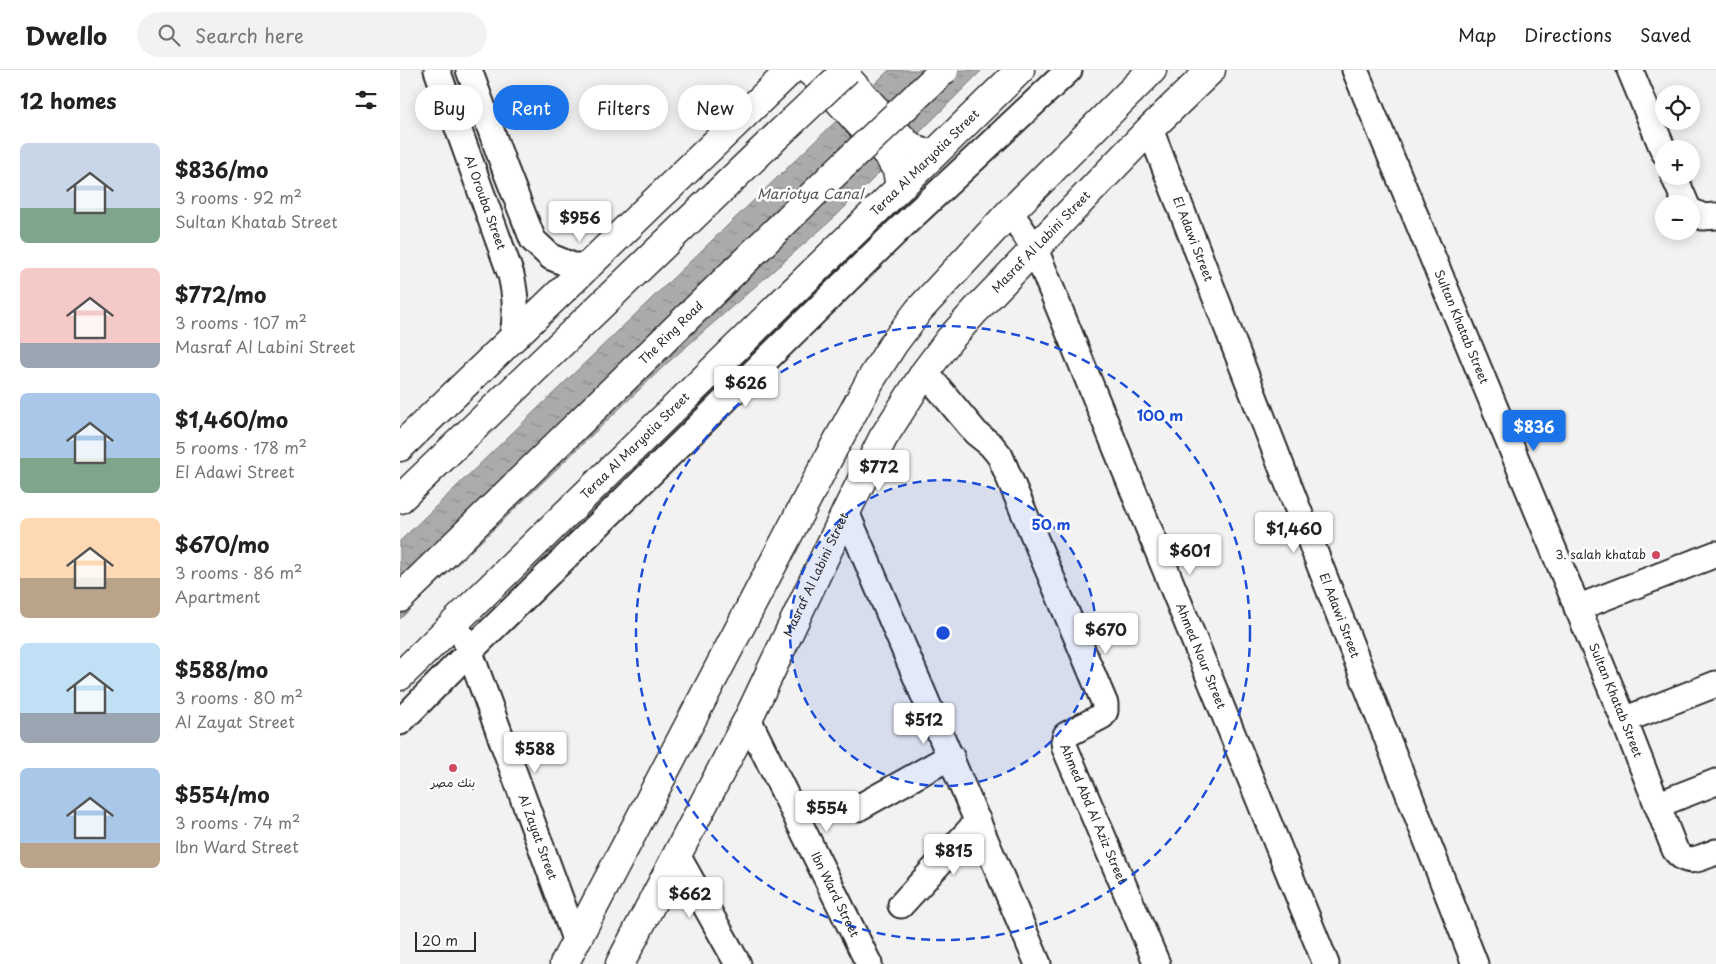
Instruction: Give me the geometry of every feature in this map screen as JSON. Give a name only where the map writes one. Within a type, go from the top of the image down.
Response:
[{"type":"main road","points":[[400,447],[790,70]]},
{"type":"main road","points":[[808,70],[819,79],[888,155],[897,170],[900,187]]},
{"type":"main road","points":[[840,70],[906,143],[918,151],[932,155]]},
{"type":"main road","points":[[400,499],[847,70]]},
{"type":"main road","name":"The Ring Road","points":[[400,598],[826,182],[944,70]]},
{"type":"main road","name":"Teraa Al Maryotia Street","points":[[400,676],[1020,70]]},
{"type":"main road","points":[[570,953],[870,382],[894,343],[919,310],[1010,212],[1152,70]]},
{"type":"main road","name":"Masraf Al Labini Street","points":[[620,964],[748,719],[883,438],[925,372],[974,311],[1150,129],[1211,70]]},
{"type":"street","name":"Al Orouba Street","points":[[437,70],[508,262],[516,313],[512,338]]},
{"type":"street","points":[[469,70],[533,240],[551,257],[562,262],[586,266]]},
{"type":"street","points":[[400,722],[894,234],[1069,70]]},
{"type":"street","name":"Sultan Khatab Street","points":[[1355,70],[1624,720],[1675,850],[1680,856],[1688,860],[1706,856]]},
{"type":"street","points":[[1630,70],[1659,140]]},
{"type":"street","name":"El Adawi Street","points":[[1150,129],[1475,964]]},
{"type":"street","points":[[476,179],[504,166]]},
{"type":"street","name":"Ahmed Nour Street","points":[[1010,212],[1035,248],[1326,964]]},
{"type":"street","points":[[1700,216],[1716,216]]},
{"type":"street","name":"Ahmed Abd Al Aziz Street","points":[[925,372],[976,433],[1000,456],[1105,704],[1105,711],[1102,716],[1066,735],[1065,748],[1156,964]]},
{"type":"street","points":[[846,512],[978,821],[1030,961]]},
{"type":"street","points":[[1577,608],[1716,554]]},
{"type":"street","name":"Al Zayat Street","points":[[457,619],[570,953]]},
{"type":"street","points":[[1624,720],[1716,684]]},
{"type":"street","name":"Ibn Ward Street","points":[[748,719],[869,964]]},
{"type":"street","points":[[858,808],[951,756]]},
{"type":"street","points":[[1657,805],[1716,782]]},
{"type":"street","points":[[901,905],[978,821]]},
{"type":"street","points":[[677,855],[738,964]]},
{"type":"water","name":"Mariotya Canal","points":[[889,70],[982,70],[836,216],[664,366],[400,619],[400,541]]},
{"type":"place","name":"3. salah khatab","points":[[1656,555]]},
{"type":"place","name":"بنك مصر","points":[[453,768]]}]
